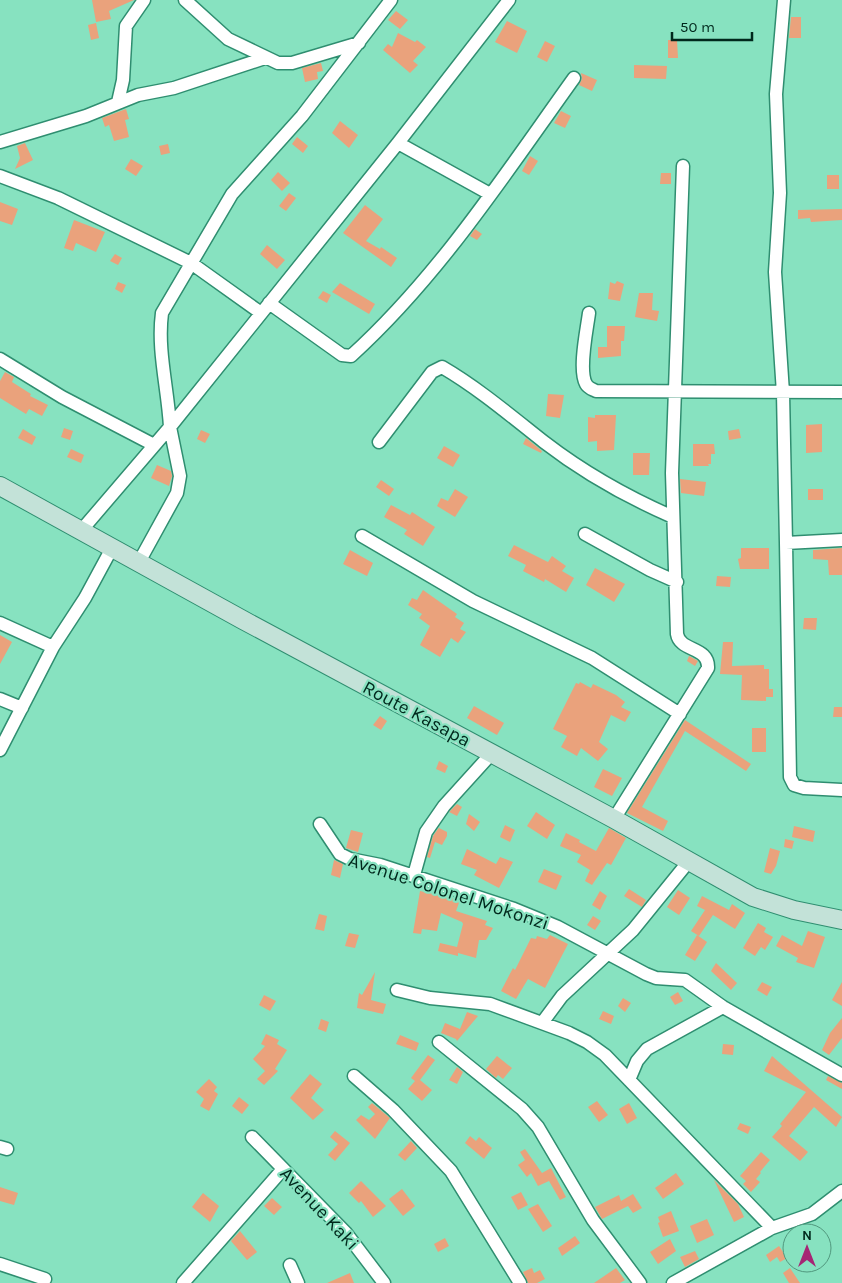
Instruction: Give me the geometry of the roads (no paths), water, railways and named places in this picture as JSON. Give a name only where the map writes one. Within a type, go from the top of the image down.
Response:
[{"type":"main road","name":"Route Kasapa","points":[[0,486],[80,532],[140,562],[242,620],[614,819],[753,897],[770,903],[842,920]]},
{"type":"street","points":[[118,102],[123,80],[126,26],[144,0]]},
{"type":"street","points":[[185,0],[228,39],[278,63],[292,63],[359,43]]},
{"type":"street","points":[[140,562],[177,493],[180,476],[170,427],[168,395],[159,335],[162,313],[232,194],[302,116],[391,0]]},
{"type":"street","points":[[80,532],[170,427],[398,144],[509,0]]},
{"type":"street","points":[[784,0],[776,94],[780,193],[775,272],[782,393],[790,777],[794,785],[804,788],[842,790]]},
{"type":"street","points":[[0,142],[86,116],[138,95],[174,88],[265,58]]},
{"type":"street","points":[[0,176],[58,198],[191,263],[342,355],[351,356],[410,298],[490,194],[574,78]]},
{"type":"street","points":[[398,144],[490,194]]},
{"type":"street","points":[[614,819],[705,673],[708,660],[704,654],[678,639],[673,517],[673,458],[683,166]]},
{"type":"street","points":[[589,313],[583,370],[584,382],[588,388],[609,392],[842,392]]},
{"type":"street","points":[[0,359],[62,397],[154,445]]},
{"type":"street","points":[[379,442],[432,372],[442,367],[505,410],[585,470],[643,504],[673,517]]},
{"type":"street","points":[[584,534],[676,582]]},
{"type":"street","points":[[362,536],[473,601],[592,658],[680,714]]},
{"type":"street","points":[[786,543],[842,540]]},
{"type":"street","points":[[0,750],[53,647],[85,598],[112,548]]},
{"type":"street","points":[[0,623],[53,647]]},
{"type":"street","points":[[0,699],[22,708]]},
{"type":"street","points":[[414,875],[426,832],[444,806],[492,753]]},
{"type":"street","name":"Avenue Colonel Mokonzi","points":[[320,824],[340,854],[350,859],[414,875],[514,909],[558,927],[646,974],[656,978],[685,980],[723,1006],[842,1075]]},
{"type":"street","points":[[542,1023],[562,996],[634,930],[689,861]]},
{"type":"street","points":[[397,990],[430,998],[490,1004],[587,1042],[605,1056],[629,1080],[772,1228]]},
{"type":"street","points":[[629,1080],[637,1061],[647,1049],[723,1006]]},
{"type":"street","points":[[439,1042],[522,1109],[538,1127],[592,1220],[640,1283]]},
{"type":"street","points":[[354,1076],[393,1110],[452,1171],[520,1283]]},
{"type":"street","name":"Avenue Kaki","points":[[252,1137],[346,1233],[384,1283]]},
{"type":"street","points":[[183,1283],[284,1169]]},
{"type":"street","points":[[673,1283],[772,1228],[812,1214],[842,1191]]},
{"type":"street","points":[[0,1264],[45,1279]]},
{"type":"street","points":[[290,1265],[298,1283]]}]
